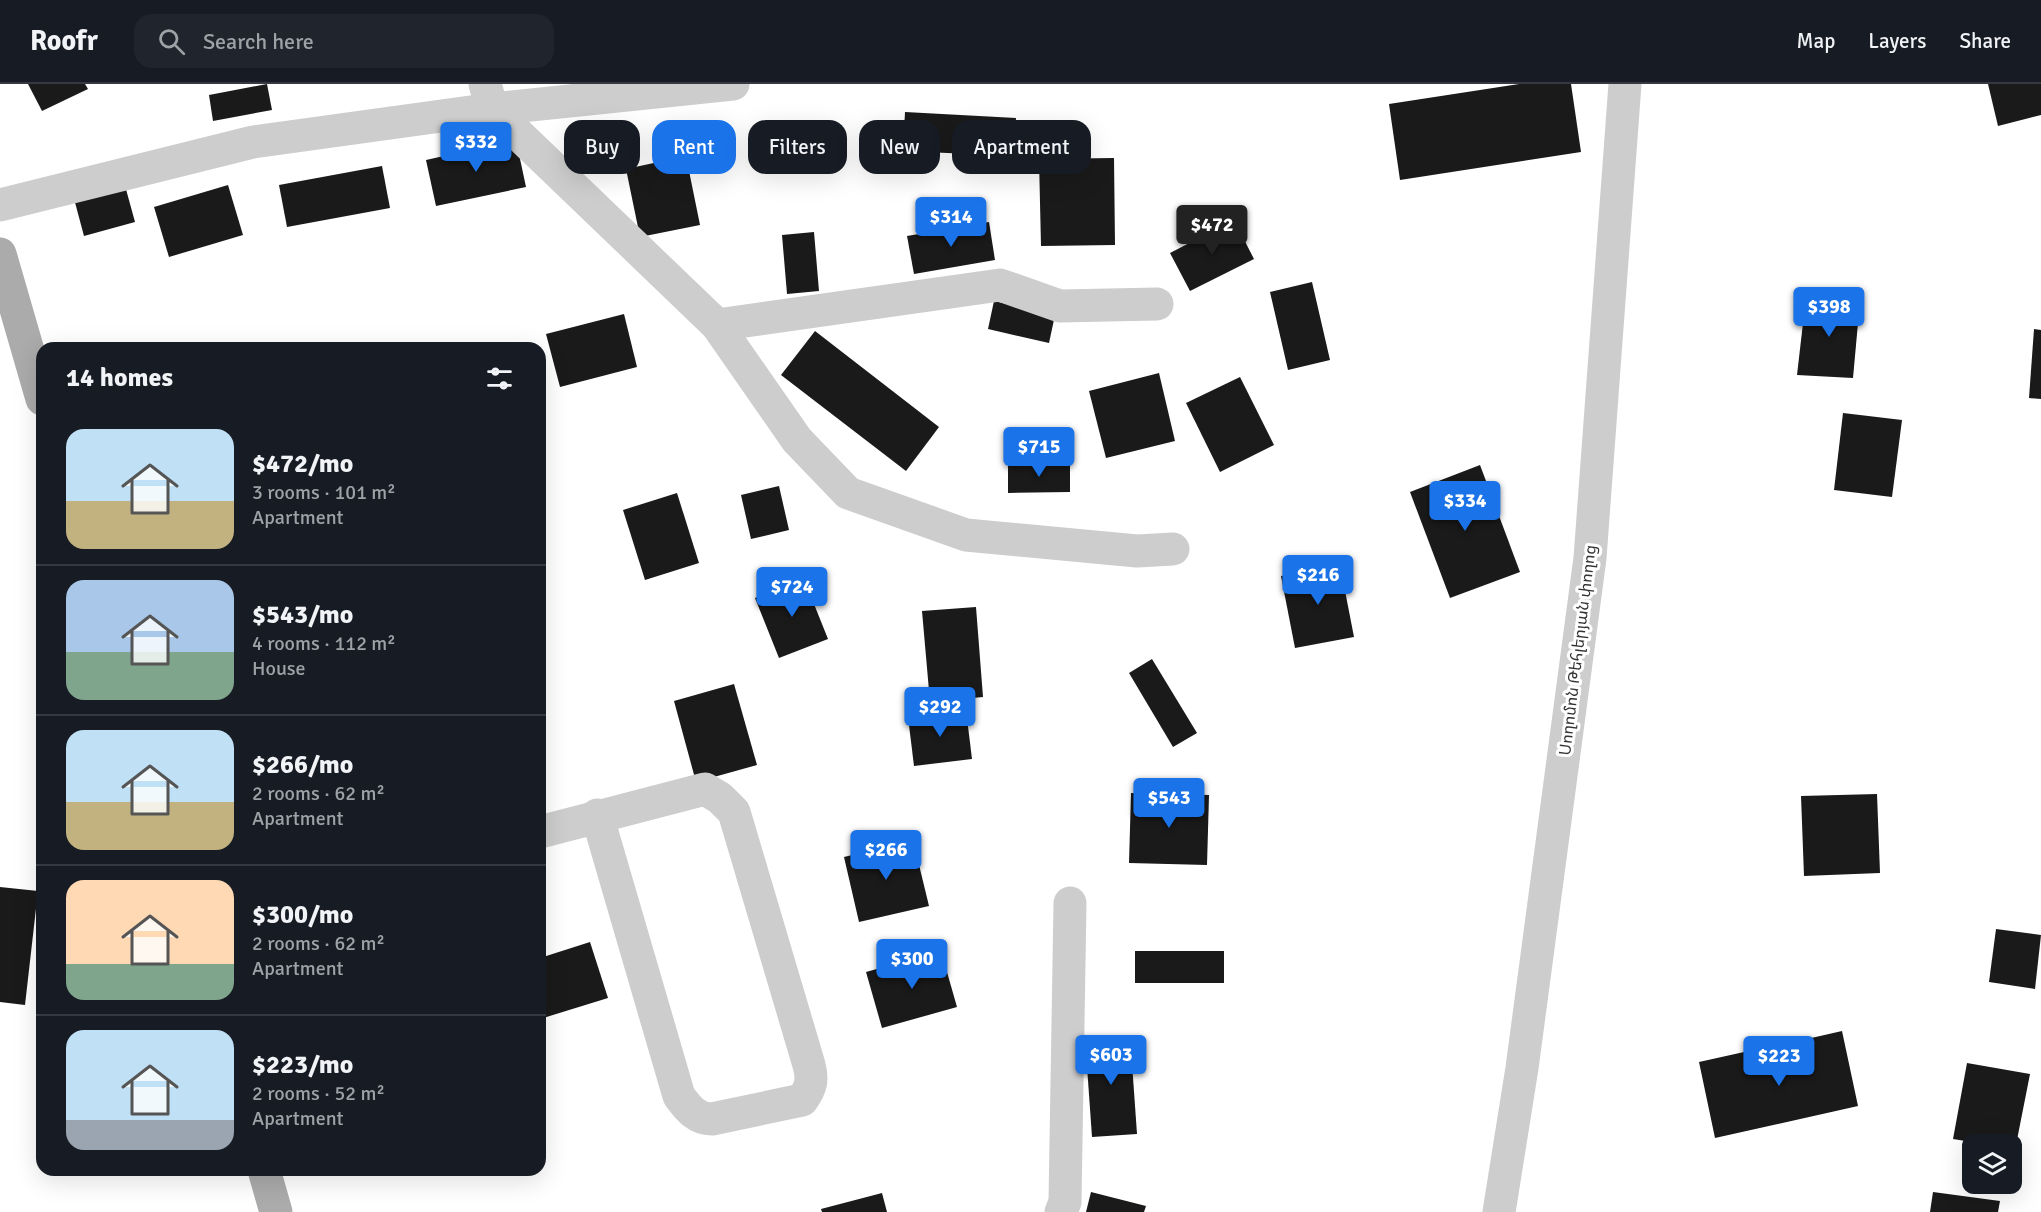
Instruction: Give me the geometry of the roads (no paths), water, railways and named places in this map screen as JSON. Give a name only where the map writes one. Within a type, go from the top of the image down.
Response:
[{"type":"main road","points":[[0,254],[36,378]]},
{"type":"main road","points":[[266,1176],[276,1212]]},
{"type":"street","points":[[0,205],[253,142],[488,97],[733,84]]},
{"type":"street","name":"Սողոմոն Թեհլերյան փողոց","points":[[1499,1212],[1522,1068],[1590,558],[1625,84]]},
{"type":"street","points":[[488,97],[717,325],[797,440],[848,493],[966,535],[1137,551],[1173,549]]},
{"type":"street","points":[[717,325],[1000,285],[1060,306],[1157,304]]},
{"type":"street","points":[[546,830],[597,815],[705,789],[720,798],[734,812],[809,1065],[812,1078],[809,1091],[802,1100],[712,1119],[702,1119],[689,1109],[679,1096],[597,815]]},
{"type":"street","points":[[1061,1212],[1065,1202],[1070,903]]}]
